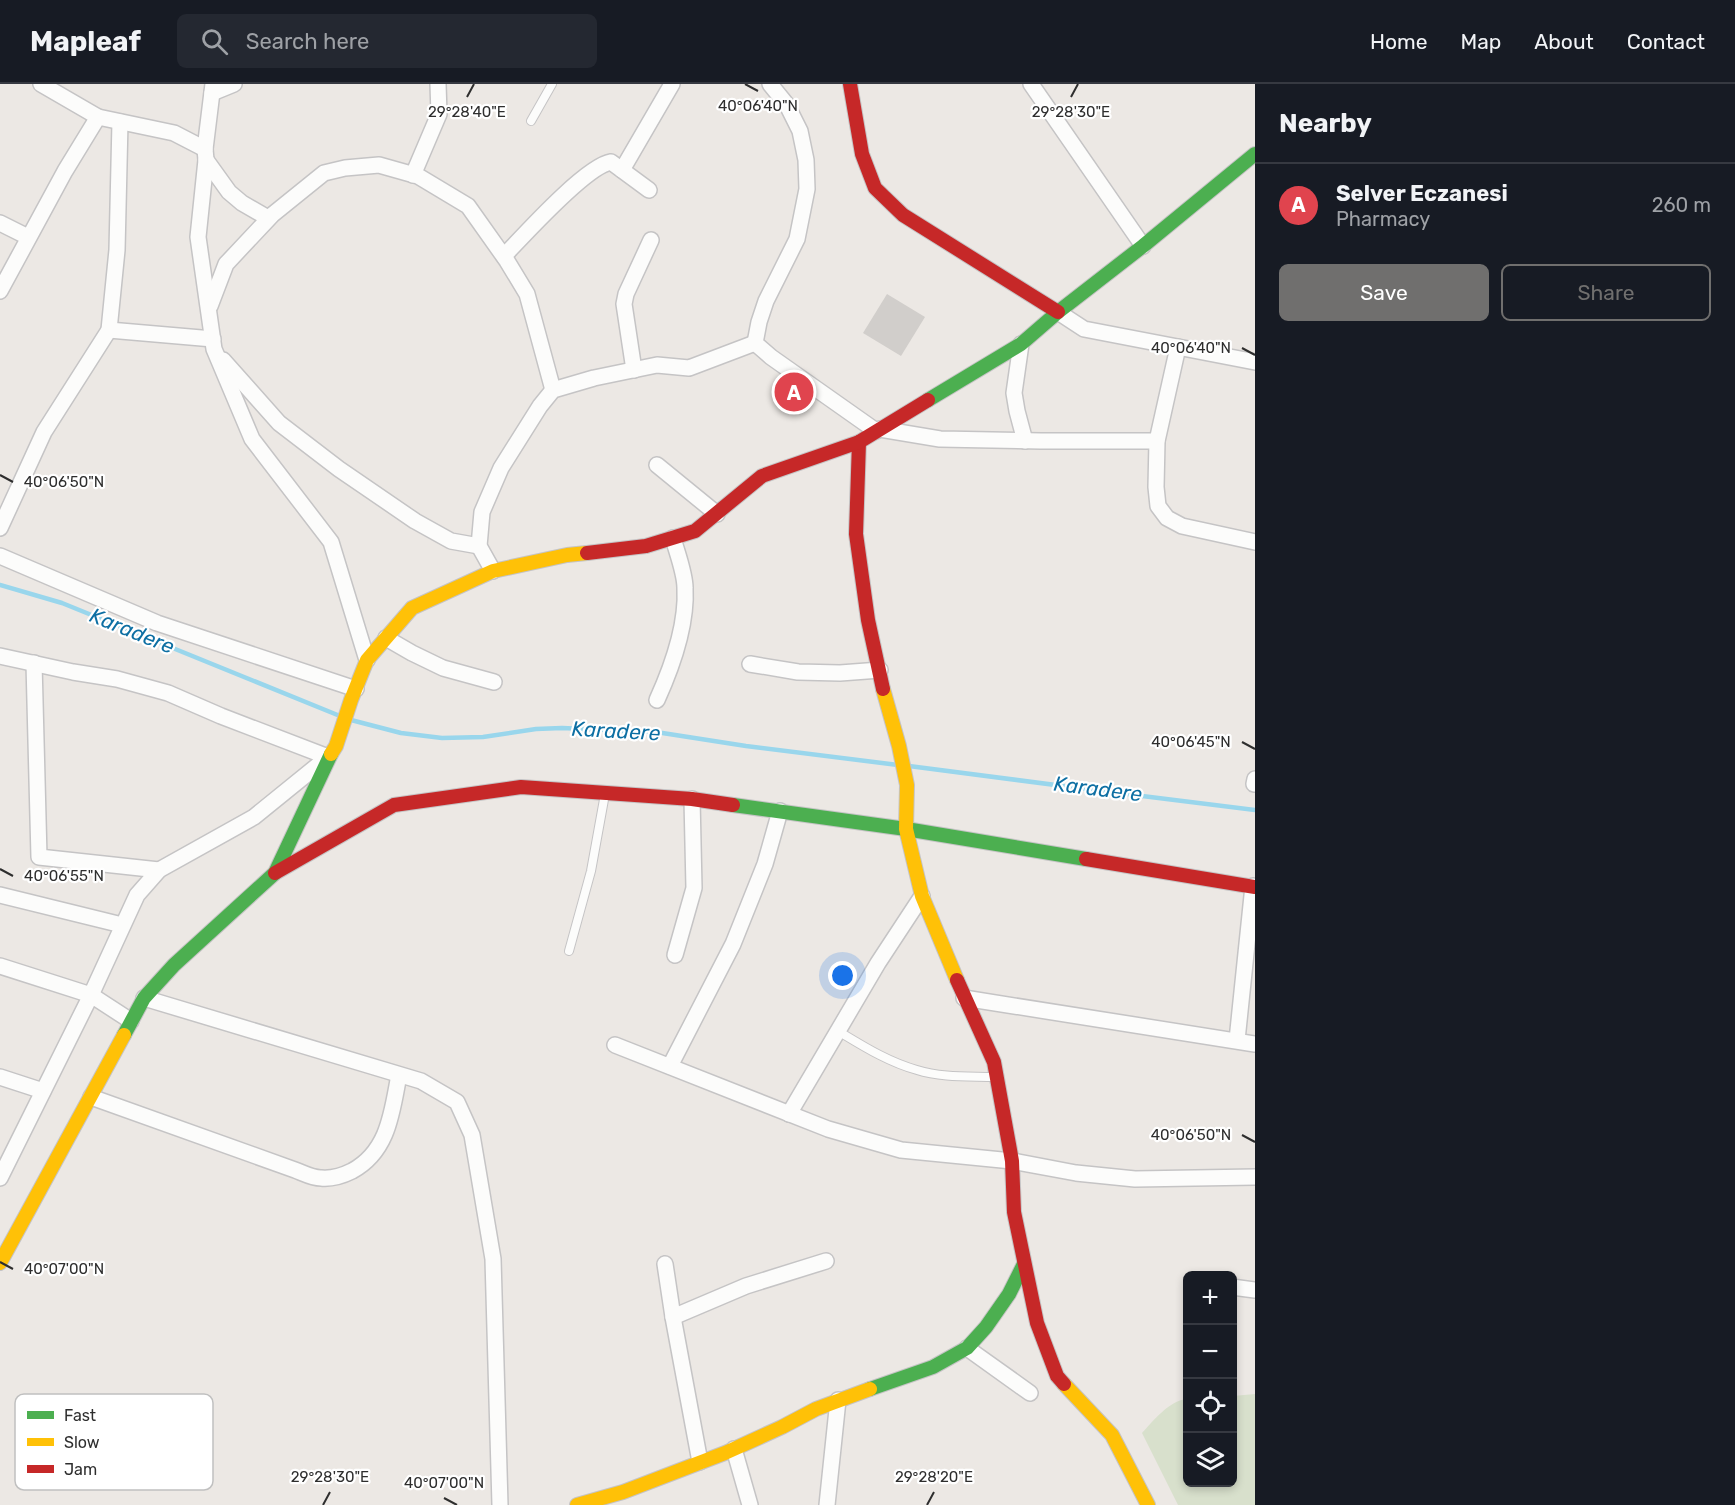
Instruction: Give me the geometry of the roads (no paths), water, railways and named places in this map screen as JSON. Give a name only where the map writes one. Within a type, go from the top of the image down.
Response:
[{"type":"street","points":[[41,84],[98,117],[174,133],[205,154],[229,192],[242,203],[268,218]]},
{"type":"street","points":[[234,84],[212,88],[198,237],[213,344],[252,439],[331,542],[367,660]]},
{"type":"street","points":[[413,175],[439,114],[438,84]]},
{"type":"street","points":[[621,170],[672,84]]},
{"type":"street","points":[[755,343],[766,301],[796,239],[807,189],[806,160],[800,131],[787,105],[770,84]]},
{"type":"street","points":[[850,84],[862,154],[875,188],[903,215],[1084,329],[1255,362]]},
{"type":"street","points":[[1030,84],[1143,246]]},
{"type":"street","points":[[0,291],[28,237],[98,117]]},
{"type":"street","points":[[0,528],[44,432],[110,330],[117,250],[120,122]]},
{"type":"street","points":[[275,873],[332,752],[367,660],[412,608],[493,571],[567,555],[646,546],[695,531],[762,476],[859,442],[1021,344],[1255,154]]},
{"type":"street","points":[[504,256],[581,179],[605,163],[611,162],[649,190]]},
{"type":"street","points":[[209,309],[226,264],[268,218],[324,173],[345,168],[379,165],[413,175],[468,206],[504,256],[527,294],[554,390]]},
{"type":"street","points":[[0,223],[28,237]]},
{"type":"street","points":[[634,370],[624,304],[626,294],[651,240]]},
{"type":"street","points":[[110,330],[213,344],[279,423],[339,469],[424,526],[451,541],[479,546]]},
{"type":"street","points":[[493,571],[479,546],[482,512],[501,468],[540,406],[554,390],[594,378],[657,365],[689,368],[755,343]]},
{"type":"street","points":[[755,343],[771,357],[878,430],[940,439],[1157,441]]},
{"type":"street","points":[[1021,344],[1014,393],[1025,441]]},
{"type":"street","points":[[1178,347],[1157,441],[1158,506],[1167,518],[1182,526],[1255,542]]},
{"type":"street","points":[[859,442],[856,534],[868,620],[907,785],[906,829],[922,896],[964,998],[994,1062],[1012,1161],[1014,1212],[1037,1323],[1057,1376],[1112,1435],[1147,1504]]},
{"type":"street","points":[[657,465],[717,514]]},
{"type":"street","points":[[657,699],[669,672],[682,621],[686,587],[673,538]]},
{"type":"street","points":[[0,556],[158,623],[353,695]]},
{"type":"street","points":[[386,638],[443,668],[494,682]]},
{"type":"street","points":[[0,656],[117,679],[168,693],[221,716],[332,752]]},
{"type":"street","points":[[34,663],[39,857],[159,870]]},
{"type":"street","points":[[750,664],[798,672],[840,673],[880,670]]},
{"type":"street","points":[[0,1178],[91,995],[137,895],[159,870],[254,817],[332,752]]},
{"type":"street","points":[[0,1263],[144,998],[174,965],[275,873],[394,805],[521,787],[692,799],[906,829],[1254,887],[1237,1040]]},
{"type":"street","points":[[675,955],[694,888],[692,799]]},
{"type":"street","points":[[670,1066],[733,944],[765,864],[780,811]]},
{"type":"street","points":[[0,895],[122,925]]},
{"type":"street","points":[[789,1114],[878,963],[922,896]]},
{"type":"street","points":[[0,966],[91,995],[131,1021]]},
{"type":"street","points":[[144,998],[421,1081],[457,1102],[472,1136],[493,1259],[500,1505]]},
{"type":"street","points":[[964,998],[1255,1044]]},
{"type":"street","points":[[615,1045],[828,1129],[901,1150],[1012,1161],[1077,1173],[1135,1179],[1255,1177]]},
{"type":"street","points":[[91,1097],[319,1178],[335,1178],[355,1169],[372,1155],[379,1145],[389,1124],[399,1075]]},
{"type":"street","points":[[0,1077],[43,1090]]},
{"type":"street","points":[[673,1317],[746,1286],[826,1261]]},
{"type":"street","points":[[665,1264],[700,1462]]},
{"type":"street","points":[[577,1505],[624,1499],[700,1462],[782,1427],[816,1409],[933,1367],[967,1348],[986,1327],[1009,1294],[1024,1264]]},
{"type":"street","points":[[1237,1288],[1255,1290]]},
{"type":"street","points":[[967,1348],[1030,1393]]},
{"type":"street","points":[[827,1505],[838,1400]]},
{"type":"street","points":[[734,1449],[750,1505]]},
{"type":"lane","points":[[531,121],[552,84]]},
{"type":"lane","points":[[569,951],[591,871],[605,793]]},
{"type":"lane","points":[[838,1031],[898,1064],[919,1071],[945,1075],[997,1077]]},
{"type":"waterway","name":"Karadere","points":[[0,585],[62,603],[340,716]]},
{"type":"waterway","name":"Karadere","points":[[351,720],[401,733],[442,738],[483,737],[536,729],[562,728],[656,732],[898,765]]},
{"type":"waterway","name":"Karadere","points":[[909,766],[1255,810]]},
{"type":"place","name":"Selver Eczanesi","points":[[794,392]]}]
